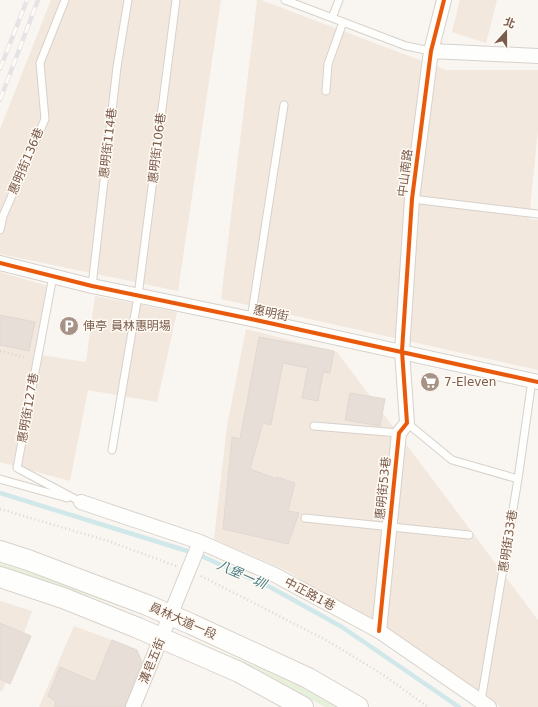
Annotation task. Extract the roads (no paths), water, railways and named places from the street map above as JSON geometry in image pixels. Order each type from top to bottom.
[{"type":"main road","name":"員林大道一段","points":[[0,551],[35,562],[171,615],[308,678],[358,707]]},
{"type":"main road","name":"員林大道一段","points":[[0,577],[63,598],[161,638],[239,672],[303,707]]},
{"type":"street","name":"中山南路","points":[[402,351],[412,199],[431,51],[444,0]]},
{"type":"street","points":[[431,51],[538,55]]},
{"type":"street","name":"惠明街","points":[[0,263],[92,286],[251,318],[535,381]]},
{"type":"street","name":"惠明街53巷","points":[[379,630],[389,527],[403,428],[402,351]]},
{"type":"street","name":"中正路1巷","points":[[81,502],[199,545],[275,575],[379,630],[485,704]]},
{"type":"street","name":"溝皂五街","points":[[133,707],[199,545]]},
{"type":"lane","name":"惠明街136巷","points":[[0,230],[3,216],[44,119],[40,63],[65,0]]},
{"type":"lane","name":"惠明街114巷","points":[[92,286],[117,67],[128,0]]},
{"type":"lane","name":"惠明街106巷","points":[[112,450],[138,296],[176,0]]},
{"type":"lane","points":[[286,0],[406,46],[431,51]]},
{"type":"lane","points":[[332,18],[339,0]]},
{"type":"lane","points":[[326,91],[328,64],[343,22]]},
{"type":"lane","points":[[251,318],[284,105]]},
{"type":"lane","points":[[412,199],[538,214]]},
{"type":"lane","name":"惠明街127巷","points":[[52,276],[17,468],[81,502]]},
{"type":"lane","name":"惠明街33巷","points":[[485,704],[518,479],[535,381]]},
{"type":"lane","points":[[314,426],[403,428],[452,460],[518,479]]},
{"type":"lane","name":"中正路1巷","points":[[0,479],[81,502]]},
{"type":"lane","points":[[305,518],[469,535]]},
{"type":"waterway","name":"八堡一圳","points":[[0,493],[197,554],[270,587],[342,627],[459,707]]},
{"type":"railway","points":[[0,69],[27,0]]},
{"type":"railway","points":[[0,100],[38,0]]},
{"type":"place","name":"俥亭 員林惠明場","points":[[69,326]]},
{"type":"place","name":"7-Eleven","points":[[430,382]]}]
